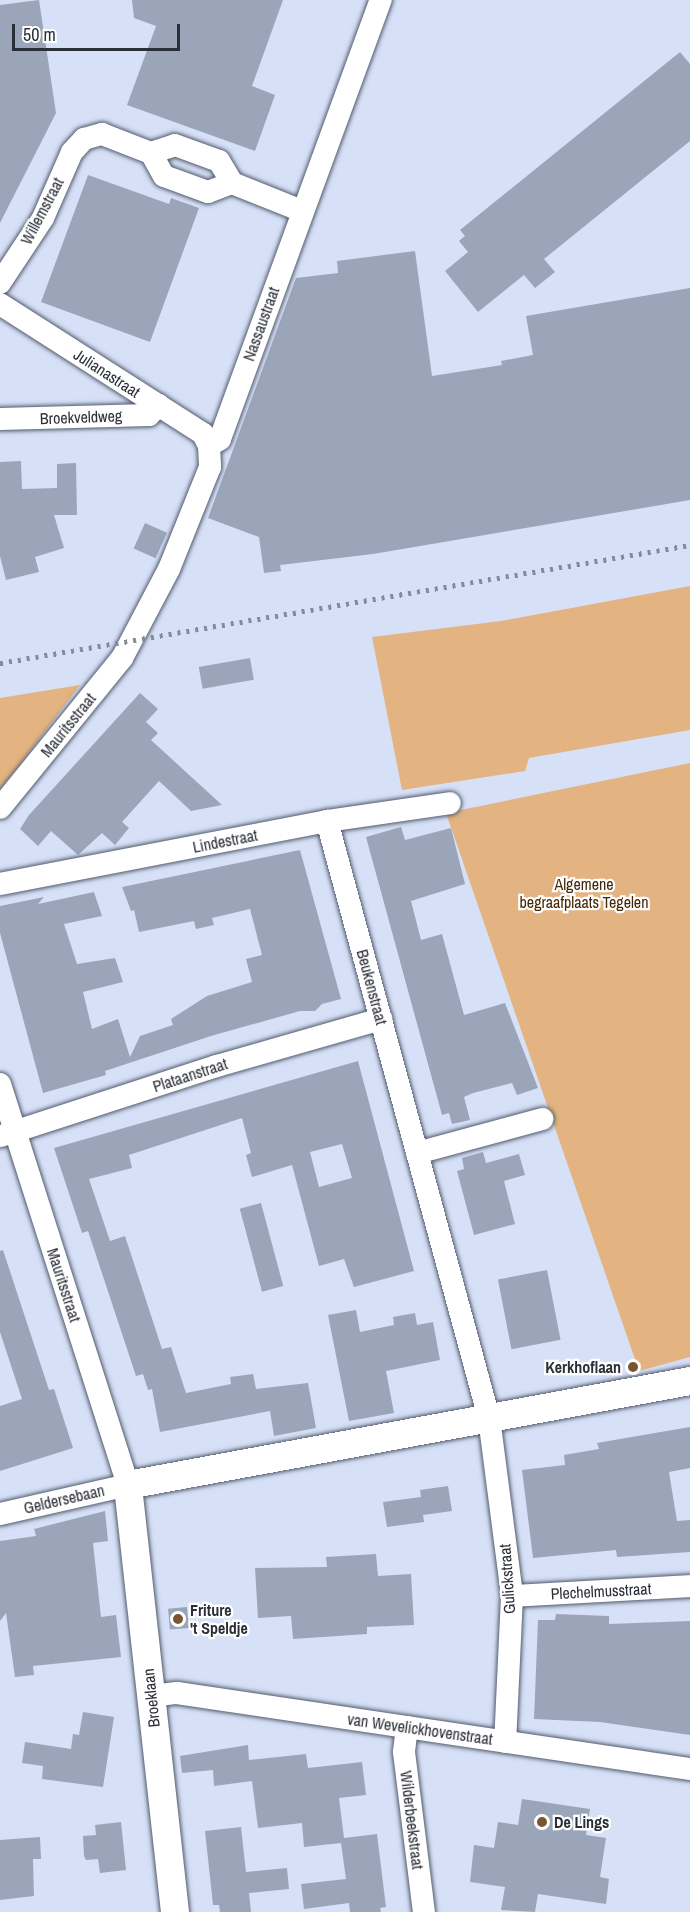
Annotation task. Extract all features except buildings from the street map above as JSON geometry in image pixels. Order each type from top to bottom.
[{"type":"street","name":"Nassaustraat","points":[[209,446],[220,439],[381,0]]},
{"type":"street","name":"Willemstraat","points":[[0,283],[43,218],[72,152],[84,138],[102,134],[151,153]]},
{"type":"street","points":[[232,183],[208,192],[164,176],[151,153],[176,145],[219,161],[232,183],[303,211]]},
{"type":"street","name":"Julianastraat","points":[[0,304],[203,434],[209,446]]},
{"type":"street","name":"Broekveldweg","points":[[0,419],[149,415],[159,405]]},
{"type":"street","name":"Mauritsstraat","points":[[0,808],[122,658],[169,569],[210,467],[209,446]]},
{"type":"street","name":"Lindestraat","points":[[0,884],[327,821],[450,804]]},
{"type":"street","name":"Beukenstraat","points":[[327,821],[489,1418]]},
{"type":"street","name":"Plataanstraat","points":[[8,1134],[217,1066],[381,1019]]},
{"type":"street","name":"Mauritsstraat","points":[[0,1084],[8,1134],[128,1485]]},
{"type":"street","points":[[417,1153],[542,1119]]},
{"type":"street","points":[[128,1485],[690,1382]]},
{"type":"street","name":"Gulickstraat","points":[[489,1418],[512,1596],[505,1742]]},
{"type":"street","name":"Geldersebaan","points":[[0,1514],[128,1485]]},
{"type":"street","name":"Broeklaan","points":[[128,1485],[175,1912]]},
{"type":"street","name":"Plechelmusstraat","points":[[512,1596],[690,1586]]},
{"type":"street","name":"van Wevelickhovenstraat","points":[[151,1696],[177,1693],[690,1769]]},
{"type":"street","name":"Wilderbeekstraat","points":[[407,1727],[404,1752],[424,1912]]},
{"type":"green space","points":[[690,586],[690,730],[529,758],[525,771],[402,790],[372,637],[501,621]]},
{"type":"green space","points":[[80,685],[18,767],[0,789],[0,698]]},
{"type":"green space","name":"Algemene begraafplaats Tegelen","points":[[690,763],[690,1357],[639,1371],[446,813]]},
{"type":"railway","points":[[0,663],[690,545]]},
{"type":"place","name":"Kerkhoflaan","points":[[633,1367]]},
{"type":"place","name":"Friture 't Speldje","points":[[178,1619]]},
{"type":"place","name":"De Lings","points":[[542,1822]]}]
